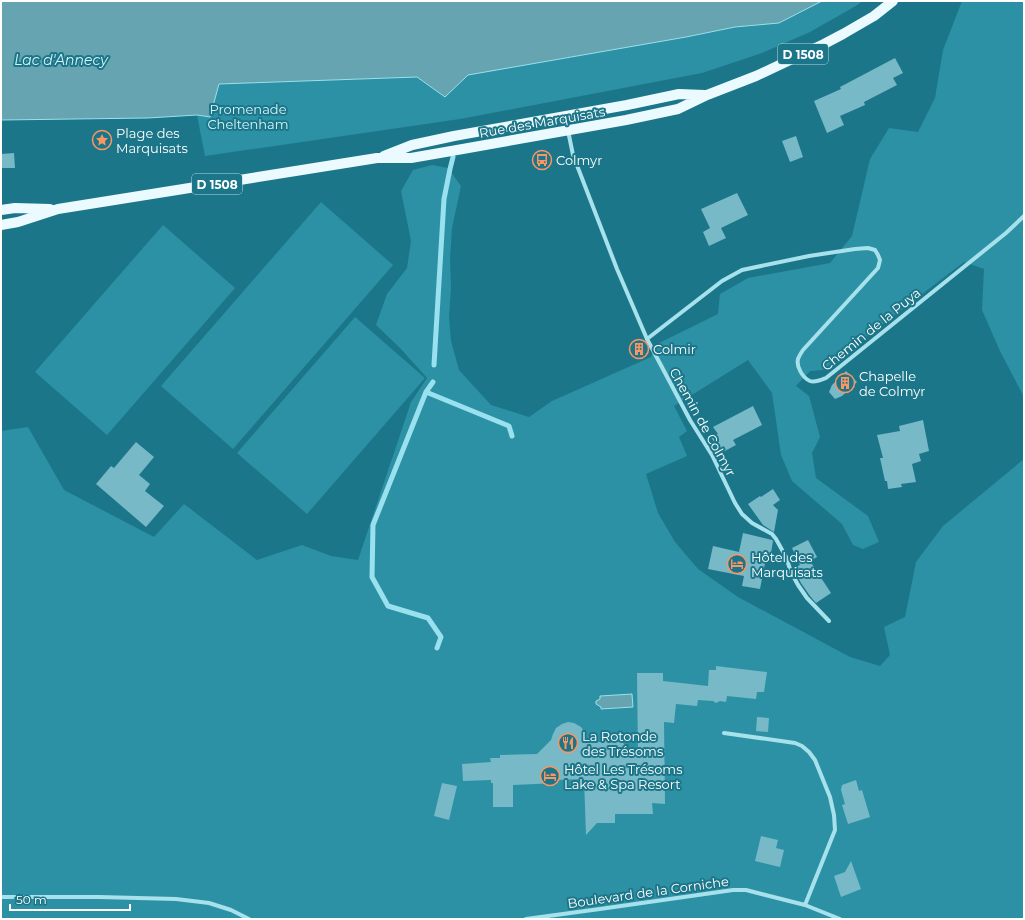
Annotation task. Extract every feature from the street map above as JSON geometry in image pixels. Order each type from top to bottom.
[{"type":"main road","name":"Rue des Marquisats","points":[[1,224],[18,222],[58,209],[377,158],[411,158],[568,131],[678,109],[707,95],[756,76],[824,44],[874,16],[893,1]]},
{"type":"main road","name":"Rue des Marquisats","points":[[377,158],[412,145],[454,136],[627,106],[679,94],[707,95]]},
{"type":"main road","name":"Rue des Marquisats","points":[[1,210],[15,208],[58,209]]},
{"type":"street","name":"Chemin de Colmyr","points":[[565,116],[573,155],[615,263],[647,339],[690,420],[712,455],[742,514],[752,523],[772,534],[786,557],[791,572],[798,585],[807,598],[829,621]]},
{"type":"street","name":"Chemin de la Puya","points":[[647,339],[722,281],[742,270],[809,256],[855,249],[868,248],[875,250],[880,260],[878,268],[803,350],[798,359],[798,365],[804,377],[811,381],[818,382],[826,378],[874,340],[1006,233],[1024,216]]},
{"type":"street","points":[[724,733],[802,746],[815,760],[830,797],[834,815],[835,830],[805,905]]},
{"type":"street","name":"Boulevard de la Corniche","points":[[526,919],[733,890],[746,890],[805,905],[840,919]]},
{"type":"street","points":[[1,897],[176,899],[209,904],[231,910],[249,919]]},
{"type":"green space","name":"Promenade Cheltenham","points":[[822,1],[863,1],[810,32],[762,53],[702,73],[460,119],[205,156],[197,115],[210,117],[218,84],[417,77],[445,97],[467,75],[686,37],[735,27],[779,23]]},
{"type":"green space","points":[[962,1],[1024,1],[1024,397],[1000,351],[982,310],[984,269],[964,262],[823,370],[810,371],[796,386],[809,396],[820,437],[812,453],[816,478],[868,516],[879,542],[863,549],[853,545],[842,524],[792,481],[781,455],[772,393],[748,360],[674,406],[687,431],[679,437],[687,456],[646,474],[658,513],[675,542],[698,569],[738,597],[850,657],[880,666],[890,655],[884,627],[905,617],[916,562],[943,526],[1024,459],[1024,919],[1,919],[1,431],[28,427],[64,490],[154,537],[184,504],[257,560],[302,545],[331,556],[358,560],[411,402],[427,378],[401,349],[376,325],[387,294],[407,268],[411,241],[401,191],[413,170],[432,165],[448,168],[461,186],[452,228],[449,317],[451,341],[459,370],[491,405],[529,417],[552,401],[651,357],[657,344],[718,314],[720,294],[748,278],[830,263],[852,236],[870,159],[889,128],[918,132],[935,98],[943,50]]},
{"type":"green space","points":[[321,202],[393,265],[233,449],[161,386]]},
{"type":"green space","points":[[163,225],[235,288],[107,435],[35,372]]},
{"type":"green space","points":[[355,317],[425,378],[307,514],[237,453]]},
{"type":"water","name":"Lac d'Annecy","points":[[1,1],[822,1],[779,23],[735,27],[468,75],[445,97],[417,77],[219,84],[210,117],[197,115],[148,118],[1,120]]},
{"type":"water","points":[[632,694],[633,707],[601,709],[601,707],[596,704],[596,701],[600,699],[600,696]]},
{"type":"building","points":[[895,58],[903,73],[893,78],[897,85],[864,102],[865,105],[840,116],[844,125],[827,133],[814,101],[841,89],[840,87]]},
{"type":"building","points":[[796,136],[803,157],[790,162],[782,141]]},
{"type":"building","points":[[14,153],[15,168],[1,168],[1,154]]},
{"type":"building","points":[[737,193],[748,215],[721,228],[726,238],[709,246],[703,232],[710,228],[701,209]]},
{"type":"building","name":"Chapelle de Colmyr","points":[[846,371],[857,382],[842,396],[835,399],[829,392],[832,385]]},
{"type":"building","points":[[753,406],[762,425],[733,440],[736,445],[721,453],[711,437],[718,434],[713,427]]},
{"type":"building","points":[[923,420],[929,451],[919,454],[921,461],[912,464],[916,482],[901,484],[902,487],[888,489],[880,458],[883,458],[877,435],[900,431],[899,426]]},
{"type":"building","points":[[136,442],[154,457],[139,475],[150,484],[145,491],[164,506],[146,527],[96,484],[111,466],[114,468]]},
{"type":"building","points":[[773,489],[780,500],[773,505],[778,510],[774,532],[763,525],[748,504]]},
{"type":"building","name":"Hôtel des Marquisats","points":[[743,533],[773,541],[770,559],[766,558],[760,589],[742,586],[744,576],[708,569],[713,546],[739,552]]},
{"type":"building","points":[[808,540],[817,557],[810,561],[831,593],[816,603],[801,583],[793,568],[800,565],[792,548]]},
{"type":"building","points":[[716,666],[767,672],[764,692],[757,692],[756,699],[727,696],[726,702],[720,701],[716,703],[713,701],[698,700],[697,706],[676,704],[674,723],[664,722],[665,804],[652,803],[653,814],[615,814],[615,823],[597,823],[586,835],[584,779],[558,780],[558,783],[513,785],[513,807],[493,807],[493,783],[491,783],[491,780],[463,781],[462,764],[491,762],[490,758],[500,758],[500,755],[537,754],[551,740],[556,728],[568,722],[574,723],[581,727],[585,733],[587,742],[604,742],[609,737],[616,736],[638,758],[637,673],[663,673],[663,681],[708,686],[709,670],[716,670]]},
{"type":"building","points":[[757,717],[769,718],[768,732],[756,731]]},
{"type":"building","points":[[856,780],[859,791],[862,790],[870,817],[848,824],[842,805],[845,804],[841,790],[842,785]]},
{"type":"building","points":[[442,783],[457,786],[449,820],[434,816]]},
{"type":"building","points":[[761,836],[778,840],[776,848],[784,850],[780,867],[755,861]]},
{"type":"building","points":[[851,861],[861,889],[841,897],[834,876],[845,872]]},
{"type":"waterway","points":[[434,365],[444,199],[453,157]]},
{"type":"waterway","points":[[433,382],[426,392],[373,525],[372,577],[388,606],[428,618],[441,637],[437,648]]},
{"type":"waterway","points":[[426,392],[509,426],[512,436]]},
{"type":"place","name":"Plage des Marquisats","points":[[102,140]]},
{"type":"place","name":"Colmyr","points":[[542,160]]},
{"type":"place","name":"Colmir","points":[[639,349]]},
{"type":"place","name":"Chapelle de Colmyr","points":[[845,383]]},
{"type":"place","name":"Hôtel des Marquisats","points":[[737,564]]},
{"type":"place","name":"La Rotonde des Trésoms","points":[[568,743]]},
{"type":"place","name":"Hôtel Les Trésoms Lake & Spa Resort","points":[[550,776]]}]
